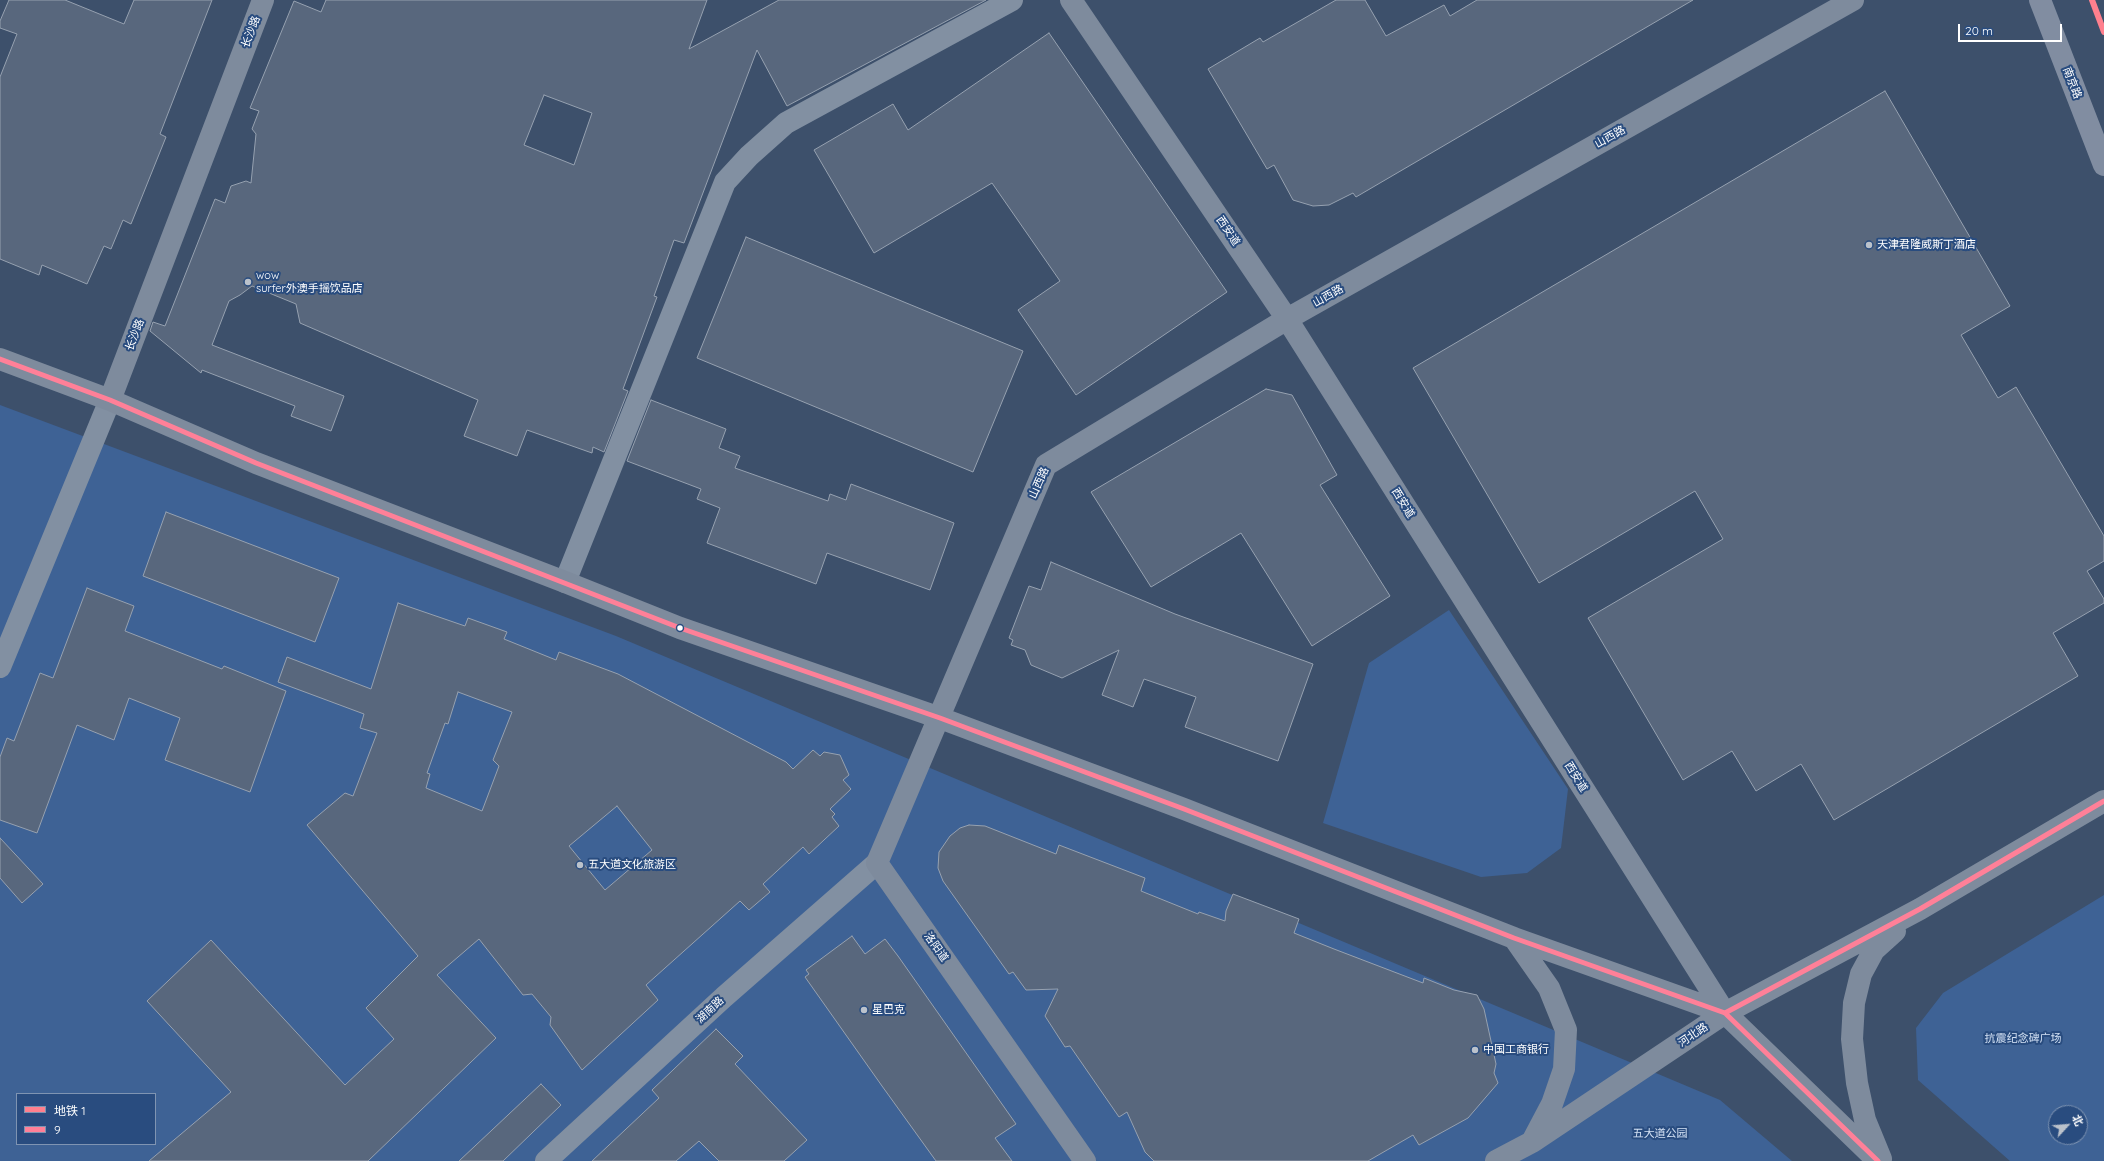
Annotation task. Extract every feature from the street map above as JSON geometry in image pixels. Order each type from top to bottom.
[{"type":"main road","name":"南京路","points":[[2040,0],[2104,165]]},
{"type":"street","name":"长沙路","points":[[0,666],[110,400],[263,0]]},
{"type":"street","points":[[565,582],[725,182],[749,156],[786,123],[1012,0]]},
{"type":"street","name":"西安道","points":[[1072,0],[1287,319],[1725,1013]]},
{"type":"street","name":"山西路","points":[[940,718],[1046,465],[1287,319],[1853,0]]},
{"type":"street","points":[[0,358],[110,400],[256,464],[565,582],[680,628],[940,718],[1184,809],[1514,938],[1725,1013],[1878,1161]]},
{"type":"street","points":[[877,863],[940,718]]},
{"type":"street","name":"河北路","points":[[1496,1161],[1532,1142],[1725,1013],[1920,909],[2104,801]]},
{"type":"street","name":"湖南路","points":[[546,1161],[724,997],[877,863]]},
{"type":"street","name":"洛阳道","points":[[877,863],[1085,1161]]},
{"type":"street","points":[[1882,1161],[1865,1120],[1858,1083],[1852,1039],[1854,1003],[1861,974],[1874,950],[1920,909]]},
{"type":"street","points":[[1514,938],[1549,988],[1566,1030],[1564,1069],[1552,1104],[1532,1142]]},
{"type":"green space","name":"五大道文化旅游区","points":[[0,405],[616,636],[1720,1100],[1792,1161],[0,1161]]},
{"type":"green space","points":[[1449,610],[1568,789],[1561,848],[1527,873],[1481,877],[1323,823],[1369,663]]},
{"type":"green space","name":"抗震纪念碑广场","points":[[2104,895],[2104,1161],[2010,1161],[1918,1080],[1916,1028],[1943,993]]},
{"type":"building","points":[[9,0],[65,0],[124,24],[134,0],[212,0],[160,134],[166,137],[131,224],[123,220],[111,249],[104,246],[87,284],[42,265],[39,275],[0,259],[0,77],[17,34],[0,28],[0,21]]},
{"type":"building","points":[[326,0],[707,0],[689,49],[779,0],[986,0],[787,106],[757,50],[684,243],[674,240],[654,296],[657,297],[623,389],[628,391],[604,452],[593,447],[592,453],[527,430],[517,456],[464,436],[478,400],[300,323],[296,304],[252,286],[229,301],[212,345],[344,396],[331,431],[291,416],[295,406],[202,370],[201,373],[150,331],[153,322],[165,326],[215,199],[225,203],[231,186],[246,181],[251,183],[256,134],[252,129],[259,111],[250,108],[294,1],[321,12]],"holes":[[[544,95],[592,113],[574,165],[524,145]]]},
{"type":"building","points":[[1336,0],[1365,0],[1386,36],[1444,5],[1450,16],[1477,0],[1693,0],[1356,197],[1353,193],[1329,205],[1313,206],[1293,200],[1274,165],[1267,169],[1208,69],[1260,38],[1263,42]]},
{"type":"building","points":[[1049,33],[1227,292],[1076,395],[1018,310],[1060,281],[992,183],[874,253],[814,150],[893,104],[908,130]]},
{"type":"building","points":[[1885,91],[2010,306],[1961,335],[1998,398],[2016,387],[2104,536],[2104,561],[2087,571],[2104,599],[2104,603],[2053,633],[2078,676],[1834,820],[1801,764],[1756,791],[1732,751],[1683,780],[1588,618],[1723,539],[1695,491],[1539,583],[1413,368]]},
{"type":"building","points":[[746,237],[1023,351],[973,472],[697,358]]},
{"type":"building","points":[[1266,389],[1292,395],[1337,475],[1320,485],[1390,596],[1312,646],[1241,533],[1151,587],[1091,492]]},
{"type":"building","points":[[651,400],[726,429],[719,448],[740,456],[735,468],[828,501],[830,494],[846,500],[851,484],[954,523],[930,590],[827,553],[816,584],[707,543],[720,508],[697,499],[701,489],[627,461]]},
{"type":"building","points":[[166,512],[339,578],[315,642],[143,576]]},
{"type":"building","points":[[1051,562],[1175,614],[1313,664],[1278,761],[1185,727],[1196,697],[1144,679],[1133,707],[1102,695],[1119,650],[1062,678],[1031,665],[1025,650],[1011,645],[1013,640],[1009,638],[1029,586],[1041,590]]},
{"type":"building","points":[[87,588],[134,606],[125,631],[222,669],[224,666],[286,691],[250,792],[165,760],[180,718],[129,698],[114,740],[77,725],[37,833],[0,820],[0,757],[7,738],[14,741],[40,673],[53,678]]},
{"type":"building","points":[[398,603],[465,626],[468,618],[507,632],[504,639],[556,660],[559,652],[618,674],[786,762],[793,769],[813,750],[820,756],[824,752],[840,755],[849,775],[843,780],[851,789],[830,809],[835,814],[832,817],[839,826],[809,854],[803,847],[763,884],[770,892],[749,910],[740,901],[646,985],[658,1000],[582,1070],[550,1025],[551,1017],[532,994],[523,995],[479,939],[437,975],[496,1038],[368,1161],[149,1161],[231,1092],[147,1001],[211,940],[345,1085],[394,1039],[366,1008],[418,956],[307,825],[345,793],[353,796],[377,733],[360,728],[364,714],[278,682],[287,657],[371,689]],"holes":[[[458,692],[512,712],[493,760],[499,766],[482,811],[426,788],[430,774],[427,773],[445,723],[448,724]],[[617,806],[652,850],[605,890],[569,846]]]},
{"type":"building","points":[[969,825],[985,826],[1056,854],[1059,845],[1145,878],[1141,891],[1198,914],[1199,912],[1225,921],[1226,911],[1233,894],[1299,919],[1294,933],[1423,983],[1424,978],[1454,990],[1477,995],[1484,1009],[1496,1064],[1494,1073],[1498,1083],[1468,1118],[1419,1145],[1413,1135],[1368,1161],[1154,1161],[1145,1152],[1127,1112],[1119,1117],[1070,1046],[1065,1047],[1045,1016],[1058,989],[1026,990],[1013,972],[1009,974],[943,881],[938,868],[939,852],[950,836],[960,828]]},
{"type":"building","points":[[0,838],[43,884],[22,903],[0,878]]},
{"type":"building","points":[[852,936],[865,954],[885,939],[898,956],[1016,1124],[995,1138],[1012,1161],[936,1161],[882,1086],[805,977],[809,974],[806,970]]},
{"type":"building","points":[[716,1029],[743,1056],[735,1064],[807,1140],[784,1161],[719,1161],[699,1141],[676,1161],[592,1161],[659,1098],[652,1090]]},
{"type":"building","points":[[541,1084],[561,1105],[503,1161],[459,1161]]},
{"type":"metro line","name":"1","points":[[2092,0],[2104,32]]},
{"type":"transit line","name":"9","points":[[0,359],[110,400],[256,463],[680,628],[940,718],[1184,809],[1514,938],[1725,1013],[1878,1161]]},
{"type":"transit line","name":"9","points":[[1725,1013],[1920,909],[2104,801]]},
{"type":"place","name":"天津君隆威斯丁酒店","points":[[1869,245]]},
{"type":"place","name":"wow surfer外澳手摇饮品店","points":[[248,282]]},
{"type":"place","name":"五大道文化旅游区","points":[[580,865]]},
{"type":"place","name":"星巴克","points":[[864,1010]]},
{"type":"place","name":"中国工商银行","points":[[1475,1050]]},
{"type":"park label","name":"五大道公园","points":[[1660,1134]]}]
